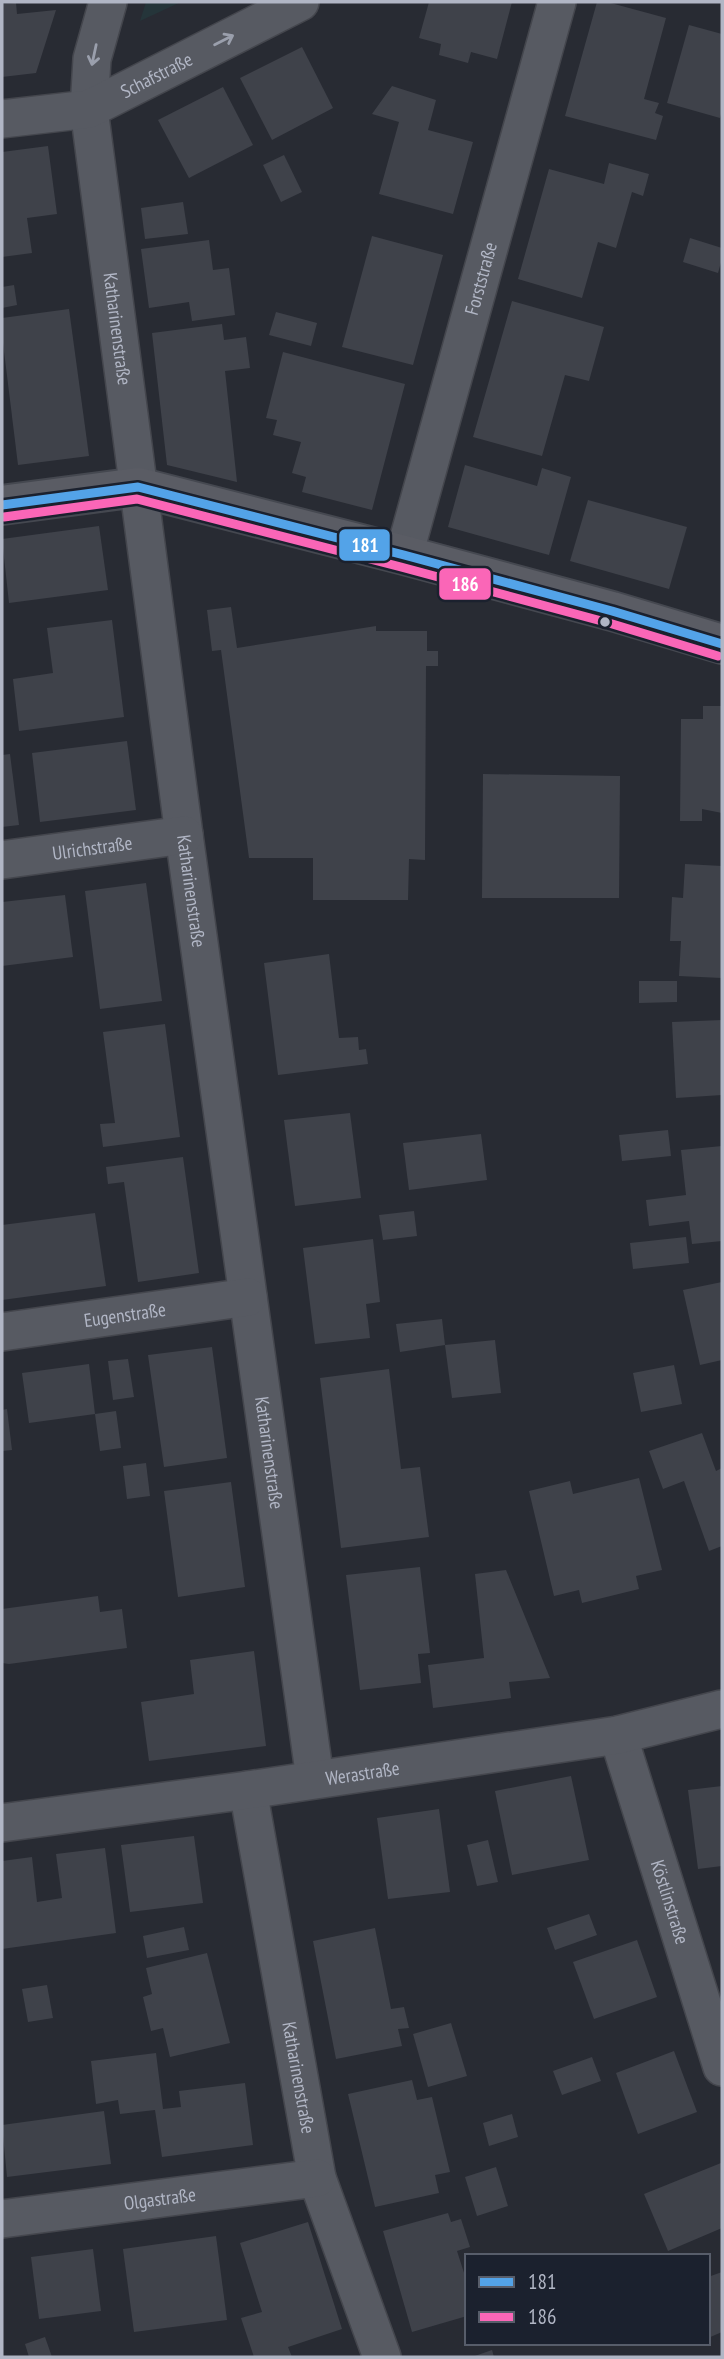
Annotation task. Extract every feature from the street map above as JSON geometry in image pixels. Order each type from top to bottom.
[{"type":"main road","points":[[2,505],[138,487],[404,555],[612,611],[722,644]]},
{"type":"street","name":"Katharinenstraße","points":[[108,2],[92,59],[89,109],[184,835],[315,1779]]},
{"type":"street","name":"Schafstraße","points":[[2,119],[89,109],[300,2]]},
{"type":"street","name":"Forststraße","points":[[404,555],[558,2]]},
{"type":"street","name":"Ulrichstraße","points":[[2,860],[184,835]]},
{"type":"street","name":"Eugenstraße","points":[[2,1332],[248,1297]]},
{"type":"street","name":"Werastraße","points":[[2,1823],[248,1790],[618,1735],[722,1709]]},
{"type":"street","name":"Köstlinstraße","points":[[618,1735],[722,2067]]},
{"type":"street","name":"Katharinenstraße","points":[[248,1790],[317,2178],[382,2357]]},
{"type":"street","name":"Olgastraße","points":[[2,2219],[317,2178]]},
{"type":"shaded area","points":[[146,2],[181,2],[140,21]]},
{"type":"building","points":[[429,2],[512,2],[497,59],[471,52],[468,63],[439,55],[441,44],[419,38]]},
{"type":"building","points":[[597,2],[607,2],[666,18],[644,99],[659,103],[655,113],[663,116],[656,140],[565,116]]},
{"type":"building","points":[[16,3],[17,14],[56,10],[36,73],[2,77],[2,4]]},
{"type":"building","points":[[689,25],[722,34],[720,118],[667,103]]},
{"type":"building","points":[[302,47],[333,108],[272,140],[240,78]]},
{"type":"building","points":[[392,86],[436,100],[428,130],[473,142],[453,214],[379,194],[399,122],[372,114]]},
{"type":"building","points":[[223,87],[253,145],[189,178],[158,120]]},
{"type":"building","points":[[48,146],[57,214],[27,218],[32,253],[2,257],[2,152]]},
{"type":"building","points":[[284,155],[302,192],[281,202],[263,165]]},
{"type":"building","points":[[609,163],[649,174],[643,196],[632,192],[616,248],[598,242],[582,298],[518,279],[549,169],[604,184]]},
{"type":"building","points":[[183,202],[188,234],[145,239],[141,208]]},
{"type":"building","points":[[372,236],[443,255],[413,365],[342,347]]},
{"type":"building","points":[[690,238],[722,248],[718,273],[683,262]]},
{"type":"building","points":[[209,240],[213,270],[229,268],[235,315],[192,321],[189,302],[149,308],[141,249]]},
{"type":"building","points":[[14,285],[17,305],[2,308],[2,287]]},
{"type":"building","points":[[512,301],[604,327],[589,381],[565,375],[542,456],[473,437]]},
{"type":"building","points":[[69,309],[89,456],[18,465],[2,318]]},
{"type":"building","points":[[276,312],[317,323],[311,346],[269,335]]},
{"type":"building","points":[[222,324],[224,340],[246,337],[250,368],[225,371],[237,482],[167,465],[152,333]]},
{"type":"building","points":[[283,352],[405,384],[372,510],[302,492],[306,477],[292,473],[301,442],[273,435],[277,420],[266,418]]},
{"type":"building","points":[[465,465],[537,486],[542,468],[571,477],[549,555],[448,527]]},
{"type":"building","points":[[588,500],[687,527],[669,589],[570,561]]},
{"type":"building","points":[[99,526],[108,590],[9,603],[2,539]]},
{"type":"building","points":[[231,607],[237,648],[376,626],[376,631],[427,631],[427,651],[438,651],[438,666],[426,666],[425,860],[409,859],[408,900],[313,900],[313,858],[249,858],[221,650],[212,651],[207,610]]},
{"type":"building","points":[[112,620],[124,717],[19,731],[13,679],[53,673],[47,628]]},
{"type":"building","points":[[703,706],[722,706],[722,813],[702,809],[702,821],[680,821],[681,719],[703,719]]},
{"type":"building","points":[[127,741],[136,810],[40,822],[32,753]]},
{"type":"building","points":[[10,754],[19,825],[2,827],[2,755]]},
{"type":"building","points":[[483,774],[620,776],[619,898],[482,898]]},
{"type":"building","points":[[685,864],[722,866],[722,978],[679,976],[681,941],[670,941],[672,897],[683,898]]},
{"type":"building","points":[[146,883],[162,1001],[100,1009],[85,891]]},
{"type":"building","points":[[65,895],[73,957],[2,966],[2,902]]},
{"type":"building","points":[[329,954],[339,1038],[358,1037],[359,1050],[366,1049],[368,1064],[278,1075],[264,963]]},
{"type":"building","points":[[639,981],[677,981],[677,1002],[639,1003]]},
{"type":"building","points":[[722,1020],[722,1095],[676,1098],[672,1022]]},
{"type":"building","points":[[165,1024],[180,1137],[103,1147],[100,1124],[115,1123],[103,1032]]},
{"type":"building","points":[[350,1113],[361,1198],[295,1206],[284,1120]]},
{"type":"building","points":[[668,1130],[671,1156],[622,1161],[619,1135]]},
{"type":"building","points":[[481,1134],[487,1180],[409,1190],[403,1143]]},
{"type":"building","points":[[722,1146],[722,1241],[692,1244],[689,1221],[649,1226],[646,1200],[686,1195],[681,1150]]},
{"type":"building","points":[[183,1157],[199,1273],[138,1282],[124,1182],[108,1184],[106,1167]]},
{"type":"building","points":[[414,1211],[417,1236],[383,1240],[379,1215]]},
{"type":"building","points":[[95,1213],[106,1286],[2,1300],[2,1225]]},
{"type":"building","points":[[686,1237],[689,1263],[633,1269],[630,1243]]},
{"type":"building","points":[[373,1239],[380,1302],[366,1304],[370,1338],[315,1344],[303,1248]]},
{"type":"building","points":[[722,1282],[722,1360],[700,1365],[683,1290]]},
{"type":"building","points":[[442,1319],[445,1345],[400,1352],[396,1324]]},
{"type":"building","points":[[495,1340],[501,1393],[452,1398],[445,1345]]},
{"type":"building","points":[[212,1347],[227,1458],[164,1467],[148,1355]]},
{"type":"building","points":[[128,1359],[134,1397],[113,1400],[108,1361]]},
{"type":"building","points":[[89,1364],[95,1414],[29,1423],[22,1373]]},
{"type":"building","points":[[674,1365],[682,1404],[641,1412],[633,1373]]},
{"type":"building","points":[[389,1369],[401,1469],[420,1467],[429,1537],[341,1548],[320,1378]]},
{"type":"building","points":[[7,1409],[12,1450],[2,1451],[2,1410]]},
{"type":"building","points":[[116,1411],[121,1448],[100,1451],[95,1414]]},
{"type":"building","points":[[702,1433],[716,1471],[722,1468],[722,1546],[709,1551],[684,1481],[663,1489],[649,1451]]},
{"type":"building","points":[[146,1463],[150,1496],[127,1499],[123,1466]]},
{"type":"building","points":[[639,1478],[662,1570],[636,1576],[639,1589],[582,1603],[579,1590],[554,1596],[529,1491],[570,1481],[573,1494]]},
{"type":"building","points":[[231,1482],[245,1587],[178,1597],[164,1491]]},
{"type":"building","points":[[420,1567],[430,1653],[418,1654],[421,1683],[360,1690],[346,1575]]},
{"type":"building","points":[[506,1570],[550,1678],[509,1682],[511,1698],[433,1708],[428,1665],[484,1658],[475,1574]]},
{"type":"building","points":[[98,1596],[100,1612],[122,1609],[127,1648],[2,1663],[2,1609]]},
{"type":"building","points":[[254,1651],[266,1746],[149,1761],[141,1702],[194,1694],[190,1660]]},
{"type":"building","points":[[571,1776],[589,1860],[512,1875],[495,1791]]},
{"type":"building","points":[[722,1786],[722,1866],[698,1869],[688,1790]]},
{"type":"building","points":[[439,1809],[450,1892],[388,1899],[377,1818]]},
{"type":"building","points":[[194,1836],[203,1903],[130,1912],[121,1845]]},
{"type":"building","points":[[488,1840],[498,1882],[477,1886],[467,1845]]},
{"type":"building","points":[[105,1848],[116,1933],[2,1949],[2,1861],[32,1857],[37,1902],[62,1898],[56,1854]]},
{"type":"building","points":[[589,1914],[597,1935],[555,1950],[547,1928]]},
{"type":"building","points":[[184,1927],[189,1950],[147,1958],[143,1936]]},
{"type":"building","points":[[375,1928],[391,2009],[404,2007],[409,2028],[398,2029],[402,2046],[336,2059],[313,1941]]},
{"type":"building","points":[[637,1940],[657,1997],[594,2019],[573,1962]]},
{"type":"building","points":[[207,1953],[230,2043],[170,2057],[163,2028],[151,2031],[143,1997],[152,1994],[146,1968]]},
{"type":"building","points":[[47,1985],[53,2018],[28,2022],[22,1989]]},
{"type":"building","points":[[451,2023],[467,2076],[428,2087],[413,2034]]},
{"type":"building","points":[[674,2051],[697,2112],[638,2134],[616,2073]]},
{"type":"building","points":[[156,2053],[163,2109],[181,2107],[179,2091],[245,2083],[253,2145],[162,2157],[155,2110],[120,2114],[118,2100],[96,2104],[91,2061]]},
{"type":"building","points":[[592,2057],[601,2081],[562,2095],[553,2071]]},
{"type":"building","points":[[412,2080],[417,2100],[432,2097],[450,2172],[435,2175],[439,2193],[375,2207],[348,2094]]},
{"type":"building","points":[[104,2111],[111,2164],[7,2177],[2,2125]]},
{"type":"building","points":[[512,2114],[518,2137],[489,2146],[483,2123]]},
{"type":"building","points":[[721,2163],[722,2228],[668,2251],[644,2194]]},
{"type":"building","points":[[496,2167],[508,2206],[477,2216],[465,2177]]},
{"type":"building","points":[[448,2213],[451,2222],[461,2219],[470,2247],[457,2251],[465,2276],[465,2317],[412,2332],[383,2231]]},
{"type":"building","points":[[308,2222],[342,2329],[288,2347],[292,2357],[254,2357],[241,2318],[262,2312],[240,2243]]},
{"type":"building","points":[[216,2236],[227,2320],[134,2332],[123,2249]]},
{"type":"building","points":[[93,2249],[101,2311],[39,2319],[31,2257]]},
{"type":"building","points":[[722,2272],[722,2332],[710,2337],[710,2276]]},
{"type":"building","points":[[45,2337],[52,2357],[29,2357],[25,2344]]},
{"type":"building","points":[[492,2350],[494,2357],[472,2357]]},
{"type":"transit line","name":"181","points":[[2,505],[138,487],[404,555],[612,611],[722,644]]},
{"type":"transit line","name":"186","points":[[4,517],[137,499],[609,623],[718,656]]}]
